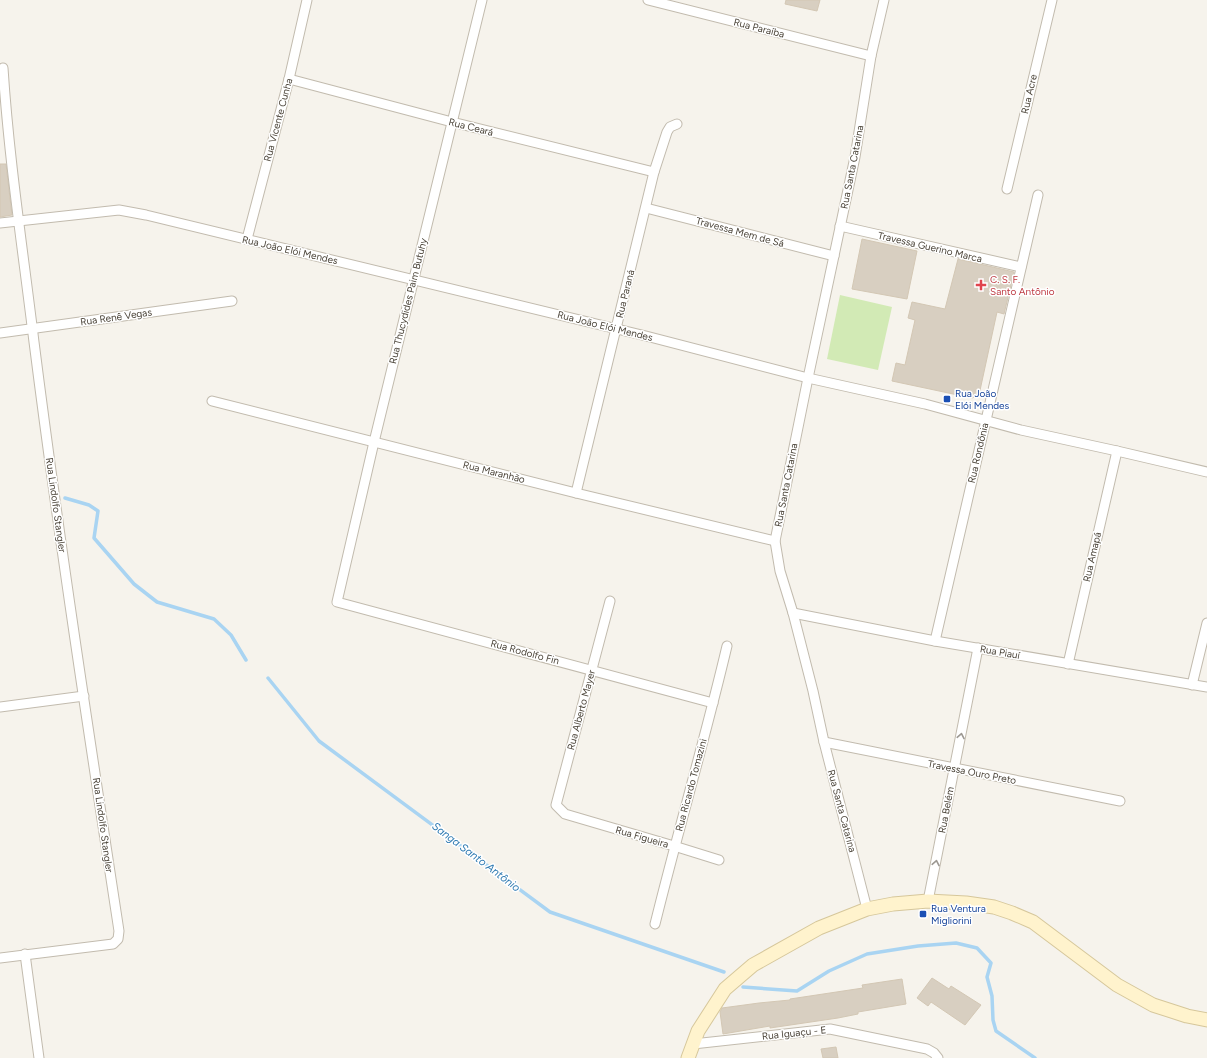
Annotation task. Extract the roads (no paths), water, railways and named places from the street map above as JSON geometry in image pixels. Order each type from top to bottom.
[{"type":"street","name":"Rua Vicente Cunha","points":[[247,239],[308,0]]},
{"type":"street","name":"Rua Thucydides Paim Butuhy","points":[[337,602],[374,442],[482,0]]},
{"type":"street","name":"Rua Paraíba","points":[[648,0],[871,56]]},
{"type":"street","name":"Rua Santa Catarina","points":[[868,909],[824,742],[814,691],[794,613],[780,571],[775,541],[855,157],[871,56],[884,0]]},
{"type":"street","name":"Rua Acre","points":[[1006,189],[1052,0]]},
{"type":"street","name":"Rua Lindolfo Stangler","points":[[3,68],[2,97],[49,460],[119,931],[118,939],[113,944],[25,954]]},
{"type":"street","name":"Rua Ceará","points":[[289,79],[452,122],[654,172]]},
{"type":"street","name":"Rua Paraná","points":[[576,493],[654,172],[667,132],[670,127],[677,124]]},
{"type":"street","name":"Rua Rondônia","points":[[935,641],[1038,195]]},
{"type":"street","name":"Travessa Mem de Sá","points":[[646,208],[834,256]]},
{"type":"street","name":"Rua João Elói Mendes","points":[[0,223],[119,210],[146,215],[414,279],[808,378],[925,404],[1021,430],[1207,472]]},
{"type":"street","name":"Travessa Guerino Marca","points":[[840,226],[1021,267]]},
{"type":"street","name":"Rua Renê Vegas","points":[[0,333],[232,301]]},
{"type":"street","name":"Rua Maranhão","points":[[212,401],[576,493],[775,541]]},
{"type":"street","name":"Rua Amapá","points":[[1068,664],[1117,451]]},
{"type":"street","name":"Rua Alberto Mayer","points":[[565,814],[556,805],[610,601]]},
{"type":"street","name":"Rua Rodolfo Fin","points":[[337,602],[713,703]]},
{"type":"street","name":"Rua Piauí","points":[[794,613],[935,641],[1207,687]]},
{"type":"street","points":[[1192,685],[1207,623]]},
{"type":"street","name":"Rua Ricardo Tomazini","points":[[655,924],[727,646]]},
{"type":"street","name":"Rua Belém","points":[[928,902],[978,648]]},
{"type":"street","points":[[0,707],[84,696]]},
{"type":"street","name":"Travessa Ouro Preto","points":[[824,742],[1120,801]]},
{"type":"street","name":"Rua Figueira","points":[[565,814],[719,860]]},
{"type":"street","points":[[688,1058],[698,1031],[725,989],[753,965],[819,928],[868,909],[893,904],[928,902],[966,903],[994,907],[1023,917],[1053,936],[1117,985],[1153,1005],[1187,1016],[1207,1020]]},
{"type":"street","points":[[0,958],[25,954],[39,1058]]},
{"type":"street","name":"Rua Iguaçu - E","points":[[693,1044],[830,1029],[927,1049],[934,1053],[938,1058]]},
{"type":"waterway","name":"Sanga Santo Antônio","points":[[65,498],[89,505],[98,511],[94,538],[134,584],[157,602],[214,619],[231,635],[246,660]]},
{"type":"waterway","name":"Sanga Santo Antônio","points":[[268,678],[319,741],[550,912],[724,972]]},
{"type":"waterway","name":"Sanga Santo Antônio","points":[[743,987],[797,991],[829,971],[867,954],[918,946],[956,943],[977,948],[991,963],[987,977],[992,996],[993,1020],[996,1031],[1035,1058]]},
{"type":"place","name":"C. S. F. Santo Antônio","points":[[981,285]]},
{"type":"place","name":"Rua João Elói Mendes","points":[[947,399]]},
{"type":"place","name":"Rua Ventura Migliorini","points":[[923,914]]}]
